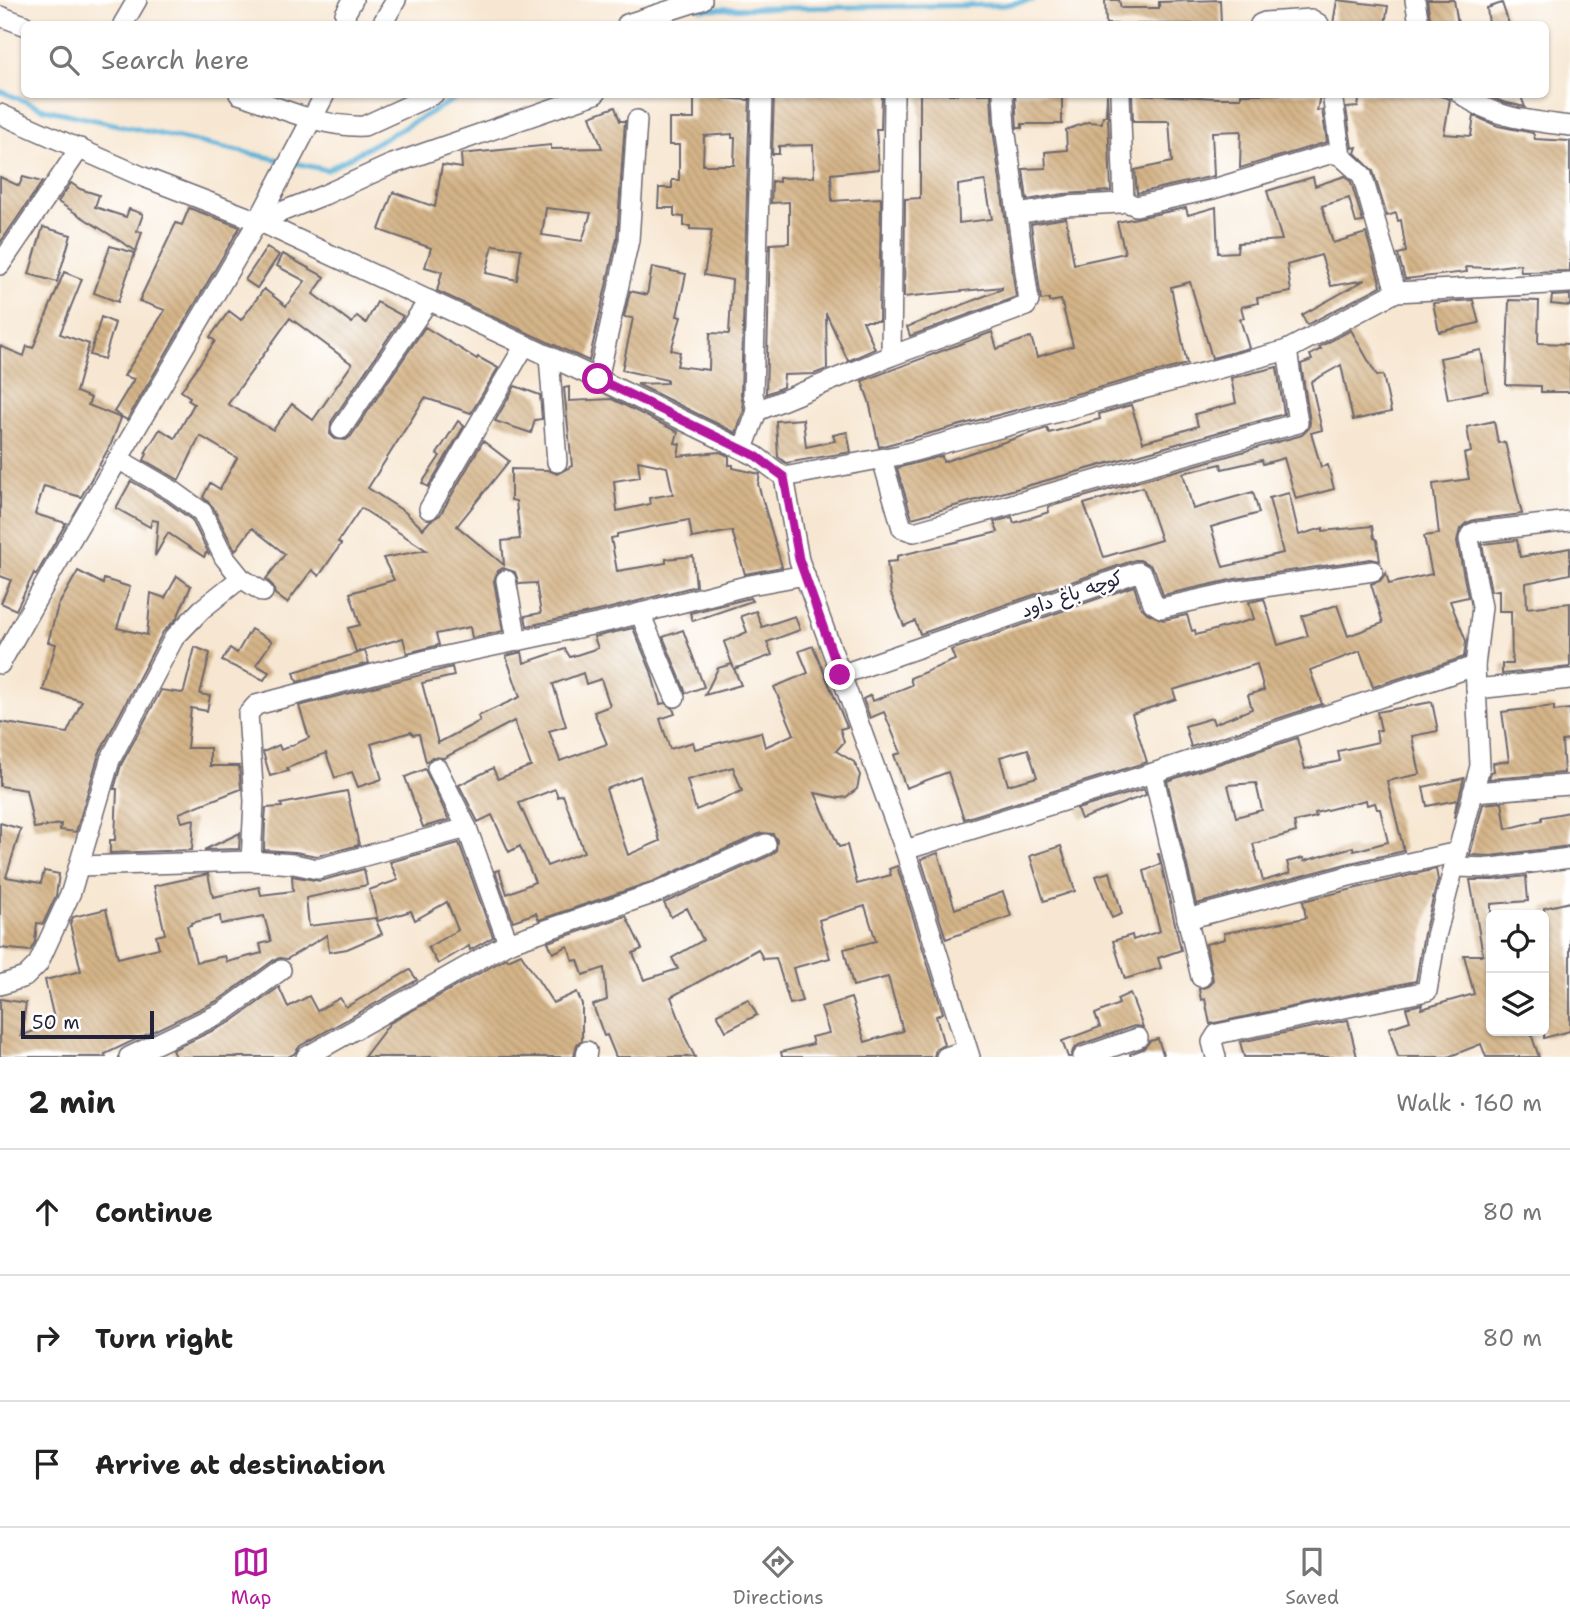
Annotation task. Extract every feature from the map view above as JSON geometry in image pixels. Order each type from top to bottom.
[{"type":"street","points":[[125,21],[137,0]]},
{"type":"street","points":[[346,21],[345,14],[353,0]]},
{"type":"street","points":[[384,21],[396,0]]},
{"type":"street","points":[[636,21],[702,0]]},
{"type":"street","points":[[1415,0],[1418,21]]},
{"type":"street","points":[[0,16],[21,24]]},
{"type":"street","points":[[1280,21],[1314,21]]},
{"type":"street","points":[[252,98],[351,127],[364,126],[425,98]]},
{"type":"street","points":[[0,664],[258,221],[323,98]]},
{"type":"street","points":[[258,221],[390,165],[583,98]]},
{"type":"street","points":[[743,449],[757,411],[753,394],[762,98]]},
{"type":"street","points":[[891,356],[894,98]]},
{"type":"street","points":[[757,411],[891,356],[1026,306],[1029,301],[1003,98]]},
{"type":"street","points":[[1120,98],[1124,201]]},
{"type":"street","points":[[1333,98],[1341,156]]},
{"type":"street","points":[[1466,98],[1501,116],[1570,126]]},
{"type":"street","points":[[0,114],[141,176],[258,221],[429,300],[743,449],[784,477],[799,559],[905,850],[969,1054],[946,1057]]},
{"type":"street","points":[[598,379],[629,240],[637,120]]},
{"type":"street","points":[[0,265],[80,148]]},
{"type":"street","points":[[1017,214],[1065,206],[1124,201],[1136,206],[1213,189],[1333,153],[1341,156],[1362,175],[1396,292]]},
{"type":"street","points":[[784,477],[883,458],[1287,350],[1396,292],[1570,283]]},
{"type":"street","points":[[341,429],[429,300]]},
{"type":"street","points":[[429,509],[525,345]]},
{"type":"street","points":[[883,458],[902,528],[914,532],[1298,422],[1287,350]]},
{"type":"street","points":[[549,356],[557,462]]},
{"type":"street","points":[[118,458],[202,512],[224,557],[241,578],[263,592]]},
{"type":"street","points":[[1216,1057],[1212,1042],[1217,1034],[1427,991],[1436,936],[1480,766],[1475,666],[1482,607],[1469,539],[1471,534],[1570,521]]},
{"type":"street","name":"کوچه باغ داود","points":[[840,675],[1138,572],[1143,575],[1153,603],[1161,608],[1237,591],[1373,571]]},
{"type":"street","points":[[251,861],[254,801],[248,714],[256,705],[427,660],[640,613],[750,585],[805,575]]},
{"type":"street","points":[[0,985],[25,976],[38,964],[71,892],[110,760],[174,638],[202,609],[241,578]]},
{"type":"street","points":[[506,580],[517,641]]},
{"type":"street","points":[[640,613],[675,697]]},
{"type":"street","points":[[905,850],[1153,773],[1475,666]]},
{"type":"street","points":[[1476,689],[1570,679]]},
{"type":"street","points":[[437,768],[467,828],[508,943]]},
{"type":"street","points":[[1153,773],[1201,977]]},
{"type":"street","points":[[1473,792],[1570,785]]},
{"type":"street","points":[[79,866],[251,861],[294,864],[317,869],[467,828]]},
{"type":"street","points":[[306,1057],[508,943],[658,892],[766,844]]},
{"type":"street","points":[[1187,919],[1349,876],[1456,859],[1492,868],[1570,858]]},
{"type":"street","points":[[129,1057],[225,1011],[281,970]]},
{"type":"street","points":[[1083,1057],[1138,1038]]},
{"type":"building","points":[[1105,0],[1119,0],[1121,8],[1159,8],[1159,2],[1220,0],[1221,21],[1106,21]]},
{"type":"building","points":[[1337,0],[1388,6],[1386,21],[1334,21]]},
{"type":"building","points":[[1427,0],[1454,0],[1458,21],[1430,21]]},
{"type":"building","points":[[1502,3],[1508,21],[1489,21],[1487,8]]},
{"type":"building","points":[[694,98],[750,98],[741,394],[744,410],[736,433],[637,384],[667,383],[667,380],[622,370],[633,318],[624,317],[630,291],[647,295],[652,267],[686,274],[677,316],[681,317],[671,350],[680,352],[677,366],[709,370],[710,333],[729,334],[732,280],[704,275],[712,230],[690,229],[690,226],[684,226],[684,217],[674,216],[674,208],[658,208],[659,188],[672,188],[672,180],[679,180],[679,145],[669,145],[669,119],[694,119]],"holes":[[[732,134],[732,138],[735,138],[734,165],[703,165],[704,136]]]},
{"type":"building","points":[[774,98],[882,98],[881,129],[876,129],[879,169],[831,174],[832,201],[881,198],[879,321],[863,321],[875,349],[848,361],[826,313],[827,369],[814,374],[784,375],[783,387],[766,394],[770,244],[789,243],[789,202],[771,203],[772,181],[779,182],[779,178],[814,177],[813,145],[779,146],[779,154],[772,154]]},
{"type":"building","points":[[920,98],[991,98],[1016,297],[910,336],[907,327],[1002,287],[904,297],[905,199],[920,198]],"holes":[[[985,181],[992,219],[959,223],[958,185]]]},
{"type":"building","points":[[1015,98],[1062,98],[1062,124],[1022,124],[1022,128],[1017,128]]},
{"type":"building","points":[[1107,98],[1111,191],[1027,200],[1023,169],[1046,168],[1045,152],[1067,150],[1066,130],[1088,122],[1102,123],[1103,116],[1106,116]]},
{"type":"building","points":[[1132,98],[1319,98],[1317,111],[1322,110],[1327,142],[1240,168],[1241,131],[1212,132],[1214,176],[1137,193],[1135,170],[1172,162],[1169,121],[1133,121]]},
{"type":"building","points":[[1359,98],[1447,98],[1450,99],[1444,134],[1471,136],[1474,116],[1498,126],[1533,133],[1535,139],[1570,141],[1570,271],[1521,272],[1520,264],[1489,268],[1466,267],[1467,272],[1405,279],[1398,254],[1406,252],[1401,220],[1398,221],[1396,213],[1387,216],[1373,171],[1355,153],[1357,147],[1352,148],[1346,108],[1358,107]]},
{"type":"building","points":[[1493,98],[1522,98],[1525,107]]},
{"type":"building","points":[[615,107],[620,121],[625,121],[617,238],[589,361],[437,291],[442,272],[425,267],[431,248],[379,230],[393,192],[435,207],[442,165],[462,168],[461,154],[551,145],[551,149],[602,148],[590,116]],"holes":[[[546,208],[591,213],[582,241],[542,235]],[[493,245],[521,249],[517,280],[486,273]]]},
{"type":"building","points":[[1345,176],[1351,182],[1363,222],[1356,223],[1349,198],[1322,206],[1333,243],[1366,233],[1381,286],[1307,325],[1302,315],[1365,280],[1331,286],[1321,255],[1287,265],[1291,292],[1257,298],[1258,303],[1241,307],[1244,318],[1240,319],[1249,348],[1212,358],[1190,282],[1171,287],[1187,364],[879,447],[862,381],[992,332],[997,349],[1031,337],[1037,357],[1073,346],[1061,300],[1041,300],[1031,224],[1066,218],[1074,264],[1125,253],[1117,222],[1186,208],[1188,215],[1216,207],[1218,253],[1237,252],[1238,243],[1282,240],[1267,191],[1313,177],[1315,186]]},
{"type":"building","points":[[0,177],[19,186],[23,177],[42,182],[0,243]]},
{"type":"building","points":[[71,183],[99,195],[95,207],[126,217],[129,209],[143,214],[137,231],[142,232],[136,251],[58,202]]},
{"type":"building","points":[[189,208],[240,227],[127,420],[114,412],[134,379],[124,376],[165,310],[139,301],[176,223],[182,225]]},
{"type":"building","points":[[43,227],[71,235],[57,282],[29,274]]},
{"type":"building","points":[[110,246],[135,253],[118,302],[94,293]]},
{"type":"building","points":[[267,247],[279,255],[257,288],[245,280]]},
{"type":"building","points":[[283,254],[325,277],[313,294],[352,323],[357,316],[366,323],[377,302],[403,316],[331,422],[330,434],[335,439],[346,440],[351,436],[425,327],[477,359],[478,357],[498,368],[471,413],[425,398],[368,488],[405,512],[423,529],[440,515],[483,441],[509,461],[457,526],[504,565],[502,541],[520,539],[516,501],[511,500],[511,469],[548,470],[557,474],[572,466],[564,388],[569,387],[569,401],[612,399],[678,432],[675,443],[680,444],[678,456],[720,452],[729,456],[729,465],[733,465],[733,468],[760,474],[758,484],[782,567],[745,574],[732,531],[692,538],[689,520],[656,526],[617,534],[617,537],[611,538],[617,571],[666,563],[666,559],[693,556],[696,586],[527,626],[525,616],[541,613],[536,583],[519,584],[515,572],[503,568],[498,571],[494,581],[503,631],[472,638],[470,627],[436,634],[439,645],[407,653],[403,638],[356,652],[348,628],[360,625],[350,593],[394,580],[383,558],[426,550],[361,508],[319,576],[312,570],[287,603],[275,594],[273,586],[266,579],[285,554],[252,528],[235,551],[213,507],[203,497],[210,483],[220,489],[237,458],[200,436],[179,480],[144,460],[147,454],[145,453],[160,429],[175,438],[194,404],[188,400],[190,397],[181,391],[215,341],[210,337],[229,311],[241,320],[264,289],[286,306],[305,281],[277,266]],"holes":[[[290,318],[352,364],[313,420],[292,404],[273,430],[228,404]],[[638,461],[667,467],[673,494],[649,498],[650,504],[617,511],[614,481],[640,477]]]},
{"type":"building","points":[[64,272],[82,279],[60,334],[89,344],[76,392],[91,398],[88,405],[121,418],[111,444],[81,497],[44,486],[35,514],[66,523],[36,575],[34,573],[16,610],[1,603],[11,580],[0,576],[0,346],[24,356],[27,346],[33,348]]},
{"type":"building","points":[[1570,295],[1570,306],[1551,304],[1552,296]]},
{"type":"building","points":[[1473,300],[1479,323],[1439,332],[1433,303]]},
{"type":"building","points":[[1509,300],[1539,301],[1538,343],[1570,344],[1570,392],[1541,392],[1541,386],[1506,385]]},
{"type":"building","points":[[101,317],[115,323],[104,359],[90,355]]},
{"type":"building","points":[[1351,330],[1377,376],[1383,375],[1391,412],[1353,420],[1341,365],[1311,382],[1322,430],[1311,433],[1321,467],[1328,465],[1334,489],[1296,499],[1284,458],[1263,464],[1262,460],[1222,469],[1221,464],[1183,473],[1193,509],[1253,492],[1259,513],[1211,527],[1223,567],[1283,553],[1269,498],[1289,493],[1299,535],[1323,528],[1323,531],[1372,526],[1380,561],[1371,559],[1235,579],[1163,595],[1155,571],[1150,565],[1135,560],[920,634],[915,621],[904,626],[891,594],[887,562],[897,561],[897,556],[998,532],[994,522],[1012,517],[1014,523],[1049,512],[1048,507],[1302,435],[1309,428],[1310,422],[1301,364],[1312,360],[1310,355],[1321,349],[1319,347]],"holes":[[[1143,487],[1161,540],[1104,557],[1084,504]]]},
{"type":"building","points":[[1481,350],[1488,391],[1448,399],[1440,358]]},
{"type":"building","points":[[1277,367],[1284,414],[912,518],[897,468],[942,456],[943,462],[1047,428],[1049,433],[1100,419],[1099,414],[1131,405],[1143,442],[1198,426],[1195,414],[1236,403],[1231,378]]},
{"type":"building","points":[[515,386],[540,395],[542,419],[535,420],[531,433],[495,421]]},
{"type":"building","points":[[803,419],[806,447],[835,441],[833,435],[847,432],[851,452],[786,463],[778,457],[776,421]]},
{"type":"building","points":[[458,421],[464,426],[428,487],[422,483]]},
{"type":"building","points":[[1494,421],[1498,443],[1505,442],[1522,514],[1474,520],[1460,529],[1457,541],[1468,597],[1450,601],[1466,641],[1464,657],[1373,687],[1360,651],[1310,670],[1322,704],[1191,747],[1185,726],[1212,718],[1214,724],[1252,709],[1248,695],[1264,690],[1257,664],[1173,690],[1176,699],[1132,714],[1147,762],[964,819],[948,772],[906,788],[894,755],[901,753],[884,712],[870,718],[863,699],[871,695],[873,701],[912,685],[910,678],[955,660],[951,650],[1134,586],[1141,607],[1147,613],[1163,620],[1187,615],[1196,635],[1254,619],[1249,602],[1264,599],[1278,645],[1308,636],[1302,616],[1337,605],[1348,636],[1383,623],[1371,584],[1380,581],[1386,573],[1389,584],[1432,574],[1424,536],[1439,534],[1433,484],[1469,479],[1464,454],[1471,452],[1467,427]],"holes":[[[1028,749],[1037,777],[1008,785],[1000,757]]]},
{"type":"building","points":[[131,481],[192,520],[209,554],[206,553],[204,557],[168,533],[155,556],[158,521],[152,520],[150,527],[116,508]]},
{"type":"building","points":[[1517,540],[1520,557],[1570,548],[1570,574],[1526,583],[1527,608],[1570,603],[1570,667],[1502,674],[1502,664],[1512,664],[1511,611],[1499,611],[1499,590],[1491,591],[1482,544]]},
{"type":"building","points":[[78,571],[103,584],[104,579],[130,587],[117,628],[147,635],[151,593],[165,598],[177,576],[191,586],[177,618],[163,632],[99,754],[76,832],[60,830],[61,824],[34,828],[26,790],[0,786],[0,722],[67,733],[82,701],[43,690],[56,644],[48,642],[58,606]]},
{"type":"building","points":[[750,598],[752,601],[693,621],[690,613]]},
{"type":"building","points":[[756,611],[762,627],[795,616],[800,630],[767,642],[772,655],[734,669],[724,642],[747,632],[741,616]]},
{"type":"building","points":[[633,628],[651,671],[660,704],[665,703],[675,714],[660,719],[670,749],[693,742],[695,749],[761,732],[765,747],[794,734],[774,687],[808,673],[799,651],[813,646],[847,727],[840,729],[844,742],[836,751],[854,762],[860,775],[857,789],[846,797],[815,793],[839,847],[847,845],[857,884],[891,875],[889,869],[897,866],[943,1013],[936,1016],[944,1045],[936,1049],[934,1057],[782,1057],[781,1052],[813,1044],[811,1037],[829,1033],[821,1007],[851,998],[865,1042],[903,1031],[888,977],[853,986],[844,949],[876,941],[865,906],[819,920],[830,958],[793,968],[802,1001],[790,1004],[776,958],[763,959],[758,949],[671,997],[695,1057],[616,1057],[607,1035],[604,1036],[593,1005],[607,1000],[604,968],[583,975],[578,960],[573,961],[568,946],[553,953],[548,942],[626,916],[642,949],[633,953],[644,980],[678,969],[672,958],[703,940],[687,908],[671,917],[664,903],[771,855],[776,851],[777,840],[773,834],[761,833],[654,881],[539,920],[536,913],[513,921],[495,871],[499,870],[507,894],[535,882],[520,846],[509,852],[492,815],[478,822],[459,785],[493,768],[498,779],[531,766],[514,721],[444,758],[432,757],[426,762],[419,734],[413,735],[411,732],[371,744],[382,779],[358,787],[352,772],[335,778],[326,753],[287,768],[288,771],[270,776],[263,752],[279,745],[281,750],[309,738],[299,706],[452,667],[454,676],[422,683],[438,743],[480,721],[478,716],[520,697],[506,656],[522,652],[524,663],[565,649],[570,657],[598,648],[594,637]],"holes":[[[583,673],[586,684],[601,679],[610,706],[594,712],[607,744],[560,761],[549,731],[566,726],[553,684]],[[733,767],[742,791],[696,810],[687,780]],[[640,776],[660,841],[628,855],[606,789]],[[555,789],[558,797],[563,795],[584,852],[547,866],[519,803]]]},
{"type":"building","points":[[251,629],[272,641],[256,665],[269,672],[264,680],[222,661],[230,648],[237,653]]},
{"type":"building","points":[[683,630],[704,687],[686,693],[663,637]]},
{"type":"building","points":[[195,647],[210,653],[200,694],[210,696],[207,711],[191,708],[187,748],[210,748],[210,766],[239,766],[241,789],[179,813],[182,822],[194,819],[192,850],[110,853],[110,840],[115,840],[117,789],[114,789],[121,765],[161,690],[184,691]]},
{"type":"building","points":[[365,651],[369,663],[297,682],[294,672]]},
{"type":"building","points":[[732,664],[741,685],[705,695],[718,668]]},
{"type":"building","points":[[1432,702],[1438,731],[1412,736],[1420,774],[1387,781],[1404,851],[1196,904],[1167,781],[1297,738],[1305,769],[1340,761],[1338,751],[1378,742],[1376,731],[1381,730],[1377,712]],"holes":[[[1256,783],[1262,810],[1236,817],[1228,785]],[[1366,800],[1367,805],[1375,803],[1377,809],[1380,809],[1388,842],[1354,851],[1353,847],[1304,861],[1303,858],[1287,862],[1290,873],[1263,881],[1253,844],[1296,832],[1294,822],[1316,817],[1315,813]]]},
{"type":"building","points":[[1554,706],[1554,711],[1570,709],[1570,740],[1562,741],[1564,773],[1489,779],[1494,771],[1493,763],[1509,761],[1502,712]]},
{"type":"building","points":[[425,769],[449,820],[423,827],[405,777]]},
{"type":"building","points":[[1464,778],[1454,818],[1457,800],[1427,806],[1423,787]]},
{"type":"building","points":[[1144,789],[1146,795],[1081,819],[1077,809]]},
{"type":"building","points":[[347,791],[359,845],[317,856],[264,850],[266,808],[282,807],[281,804]]},
{"type":"building","points":[[1502,802],[1506,829],[1542,820],[1542,817],[1570,812],[1570,846],[1491,856],[1470,855],[1483,804]]},
{"type":"building","points":[[0,823],[21,829],[6,877],[41,883],[44,871],[59,874],[56,896],[43,924],[37,923],[35,942],[30,951],[0,948]]},
{"type":"building","points":[[240,833],[239,849],[204,850]]},
{"type":"building","points":[[459,843],[493,937],[470,950],[469,946],[438,964],[428,947],[458,930],[447,902],[415,920],[411,911],[378,921],[369,890],[398,880],[390,862]]},
{"type":"building","points":[[1061,846],[1075,891],[1044,901],[1030,856]]},
{"type":"building","points":[[938,853],[955,909],[1003,892],[1011,916],[946,939],[921,859]]},
{"type":"building","points":[[1159,854],[1181,950],[1158,958],[1161,968],[1125,979],[1113,941],[1132,935],[1133,940],[1160,931],[1144,871],[1161,864]]},
{"type":"building","points":[[364,869],[367,885],[306,898],[309,926],[375,918],[382,934],[347,949],[329,952],[327,935],[287,959],[274,960],[219,1000],[105,1054],[106,1057],[0,1057],[0,999],[26,1003],[21,1036],[55,1023],[45,980],[81,971],[70,924],[73,917],[106,909],[118,958],[159,948],[156,936],[165,934],[154,886],[208,874],[213,897],[259,887],[261,895],[293,891],[292,876],[320,881]],"holes":[[[220,916],[221,924],[264,916],[271,941],[260,944],[262,953],[227,962],[225,956],[196,962],[187,926]]]},
{"type":"building","points":[[1436,869],[1438,880],[1424,933],[1416,981],[1210,1024],[1205,999],[1201,1000],[1199,989],[1209,986],[1213,980],[1206,944],[1225,939],[1224,933],[1306,918],[1303,901]]},
{"type":"building","points":[[1110,872],[1122,914],[1112,918],[1096,876]]},
{"type":"building","points":[[1526,876],[1528,901],[1491,904],[1491,910],[1486,910],[1486,1036],[1532,1036],[1539,1057],[1486,1057],[1481,1044],[1448,1057],[1398,1057],[1389,1028],[1410,1021],[1406,1008],[1422,1004],[1421,1009],[1474,994],[1464,955],[1483,955],[1470,880]]},
{"type":"building","points":[[1570,902],[1570,1031],[1544,1038],[1549,1036],[1549,910],[1544,908]]},
{"type":"building","points":[[521,954],[553,1003],[577,992],[582,1004],[582,1040],[577,1044],[574,1057],[364,1057],[390,1023],[507,958],[508,960]]},
{"type":"building","points":[[410,970],[417,980],[300,1046],[288,1057],[175,1057],[172,1050],[231,1022],[279,987],[288,1007],[309,996],[317,1011],[340,998],[346,1007]]},
{"type":"building","points":[[1130,993],[1143,1027],[1134,1026],[1079,1045],[1073,1050],[1071,1057],[1068,1057],[1062,1041],[1100,1027],[1095,1014],[1119,1004],[1117,999]]},
{"type":"building","points":[[748,999],[757,1015],[726,1031],[717,1014]]},
{"type":"building","points":[[1348,1020],[1357,1057],[1244,1057],[1240,1042]]},
{"type":"building","points":[[1158,1039],[1164,1057],[1131,1057],[1130,1054]]},
{"type":"waterway","points":[[700,9],[1004,5],[1033,0]]},
{"type":"waterway","points":[[0,91],[44,109],[285,161]]},
{"type":"waterway","points":[[295,163],[327,170],[457,98]]},
{"type":"route","points":[[598,379],[756,456],[784,477],[799,559],[840,675]]}]
